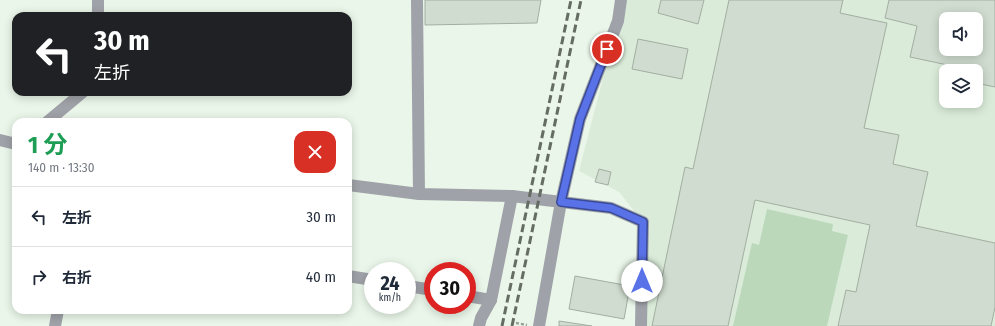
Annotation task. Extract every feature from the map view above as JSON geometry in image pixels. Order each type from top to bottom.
[{"type":"street","points":[[98,0],[98,12]]},
{"type":"street","points":[[417,0],[419,194]]},
{"type":"street","points":[[539,326],[561,202],[580,119],[618,21],[621,0]]},
{"type":"street","points":[[52,118],[78,96]]},
{"type":"street","points":[[0,140],[12,143]]},
{"type":"street","points":[[352,186],[419,194],[512,196],[611,208],[643,222],[641,326]]},
{"type":"street","points":[[479,326],[481,318],[491,300],[512,196]]},
{"type":"street","points":[[352,277],[364,279]]},
{"type":"street","points":[[476,298],[491,300]]},
{"type":"street","points":[[55,326],[57,314]]},
{"type":"shaded area","points":[[623,0],[995,0],[995,326],[641,326],[643,222],[619,192],[579,171]]},
{"type":"green space","points":[[767,209],[833,224],[832,231],[848,235],[827,326],[733,326],[752,243],[759,245]]},
{"type":"building","points":[[425,0],[541,0],[537,23],[425,25]]},
{"type":"building","points":[[661,0],[704,0],[698,24],[658,13]]},
{"type":"building","points":[[729,0],[843,0],[840,13],[887,23],[864,128],[899,135],[893,164],[928,172],[916,226],[995,243],[995,307],[991,326],[838,326],[846,290],[856,292],[870,225],[755,200],[728,326],[652,326],[685,167],[693,169]]},
{"type":"building","points":[[889,0],[995,0],[995,87],[983,84],[983,64],[943,64],[910,57],[917,26],[885,18]]},
{"type":"building","points":[[638,39],[688,49],[682,79],[632,69]]},
{"type":"building","points":[[599,169],[611,172],[608,185],[595,182]]},
{"type":"building","points":[[575,276],[630,286],[624,319],[569,309]]},
{"type":"building","points":[[559,321],[592,326],[559,326]]},
{"type":"railway","points":[[502,326],[571,0]]},
{"type":"railway","points":[[512,326],[581,0]]},
{"type":"route","points":[[607,49],[580,119],[561,202],[611,208],[643,222],[642,281]]}]
